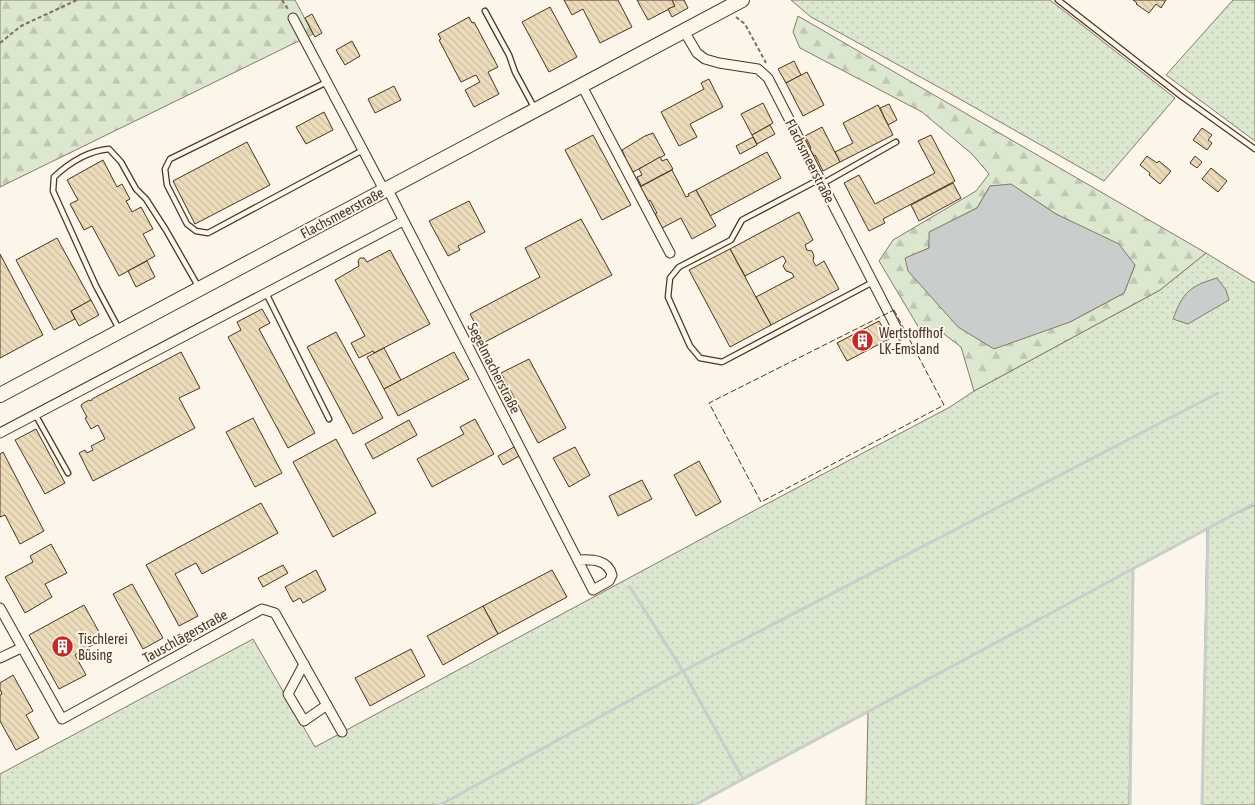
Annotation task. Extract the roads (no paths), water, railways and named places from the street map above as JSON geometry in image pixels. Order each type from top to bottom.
[{"type":"street","name":"Flachsmeerstraße","points":[[0,395],[582,86],[730,4]]},
{"type":"street","name":"Segelmacherstraße","points":[[292,18],[403,221],[578,560]]},
{"type":"street","name":"Flachsmeerstraße","points":[[684,31],[697,53],[705,59],[758,70],[768,78],[900,334]]},
{"type":"street","points":[[582,86],[670,253]]},
{"type":"street","points":[[0,432],[403,221]]},
{"type":"street","name":"Tauschlägerstraße","points":[[0,608],[62,719],[262,610],[275,613],[342,732]]},
{"type":"street","points":[[0,658],[21,648]]},
{"type":"street","points":[[304,664],[288,694],[304,721],[327,705]]},
{"type":"lane","points":[[1058,0],[1182,96],[1255,149]]},
{"type":"lane","points":[[485,11],[535,110]]},
{"type":"lane","points":[[327,82],[170,159],[165,169],[167,185],[187,224],[196,231],[208,233],[363,150]]},
{"type":"lane","points":[[873,282],[722,362],[700,358],[690,346],[668,297],[670,278],[673,273],[679,267],[731,240],[742,220],[896,142]]},
{"type":"lane","points":[[120,330],[96,286],[53,191],[54,177],[66,165],[94,150],[109,150],[121,162],[136,189],[146,199],[166,230],[199,288]]},
{"type":"lane","points":[[266,293],[328,419]]},
{"type":"lane","points":[[35,414],[68,473]]},
{"type":"waterway","points":[[440,805],[683,671],[1218,393]]},
{"type":"waterway","points":[[743,779],[1255,503]]},
{"type":"waterway","points":[[1202,805],[1208,529]]},
{"type":"waterway","points":[[1130,805],[1133,569]]},
{"type":"waterway","points":[[630,587],[683,671],[743,779],[695,805]]},
{"type":"place","name":"Wertstoffhof LK-Emsland","points":[[863,341]]},
{"type":"place","name":"Tischlerei Büsing","points":[[62,647]]}]
